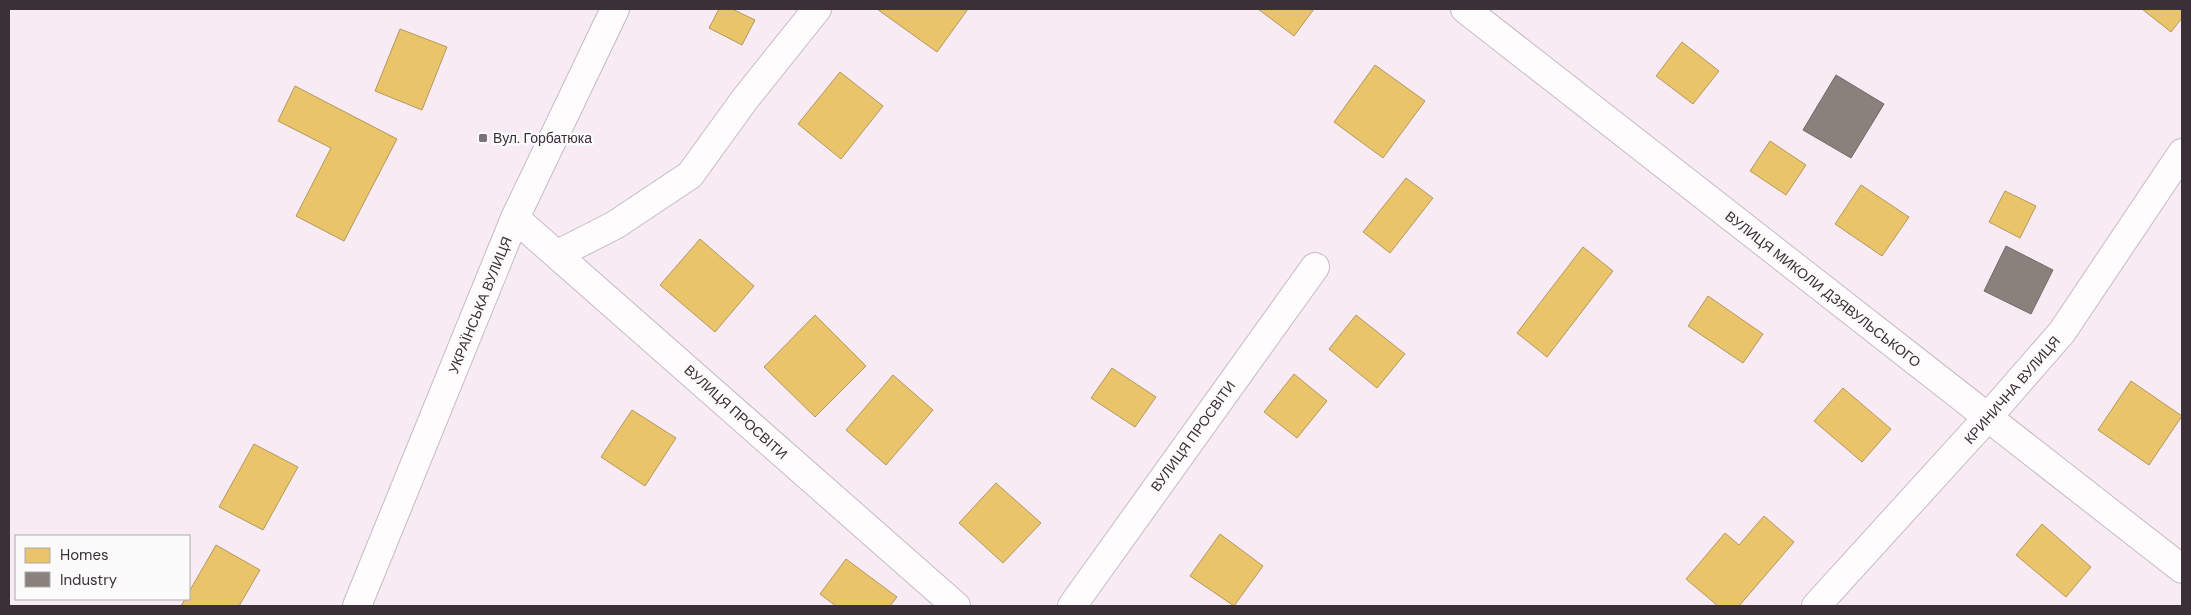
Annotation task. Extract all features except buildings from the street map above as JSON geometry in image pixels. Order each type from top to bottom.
[{"type":"street","name":"УКРАЇНСЬКА ВУЛИЦЯ","points":[[357,606],[515,218],[615,9]]},
{"type":"street","points":[[558,254],[615,225],[690,175],[745,99],[817,9]]},
{"type":"street","name":"ВУЛИЦЯ МИКОЛИ ДЗЯВУЛЬСЬКОГО","points":[[1464,9],[2182,569]]},
{"type":"street","name":"КРИНИЧНА ВУЛИЦЯ","points":[[1816,606],[1988,417],[2062,332],[2182,153]]},
{"type":"street","name":"ВУЛИЦЯ ПРОСВІТИ","points":[[515,218],[956,606]]},
{"type":"street","name":"ВУЛИЦЯ ПРОСВІТИ","points":[[1072,606],[1315,267]]},
{"type":"place","name":"Вул. Горбатюка","points":[[483,138]]}]
